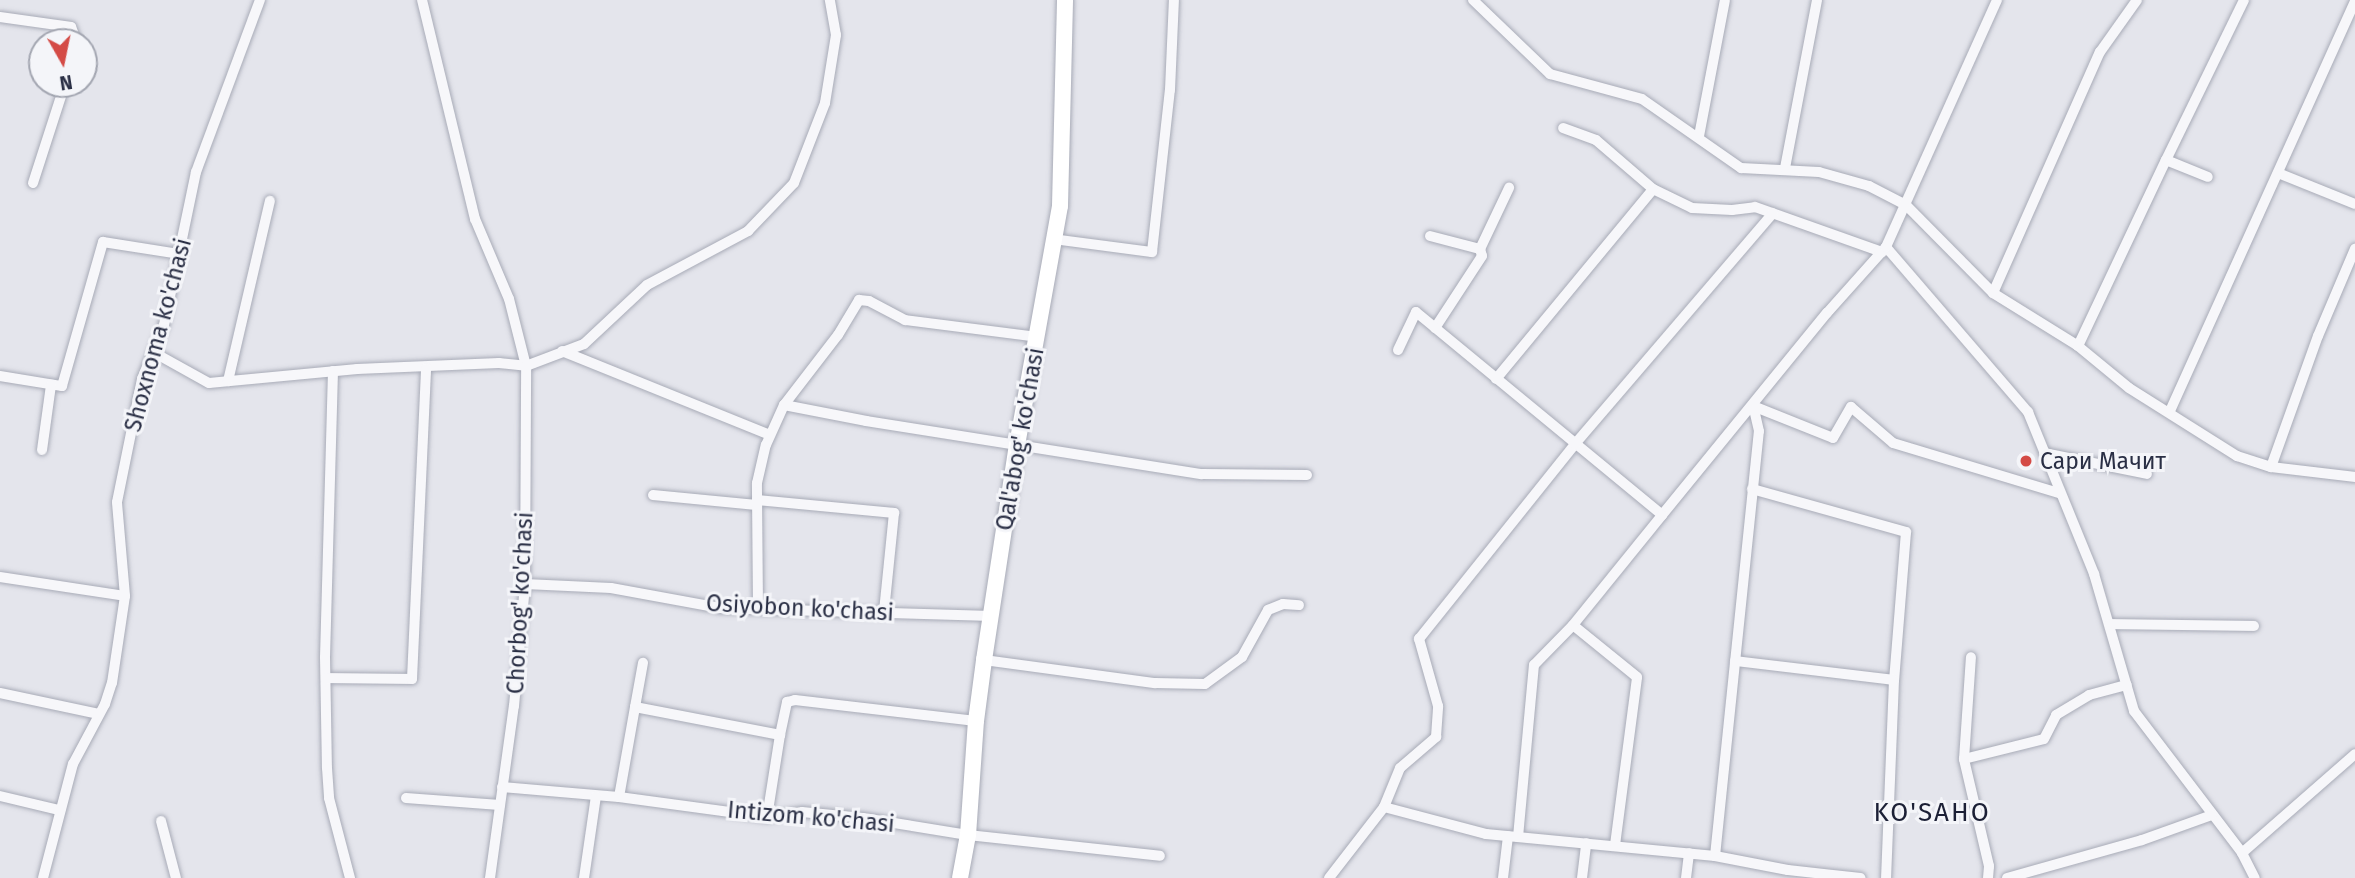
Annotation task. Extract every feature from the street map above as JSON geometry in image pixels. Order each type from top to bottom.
[{"type":"street","name":"Shoxnoma ko'chasi","points":[[43,878],[73,764],[109,694],[125,596],[117,502],[142,379],[164,325],[196,172],[260,0]]},
{"type":"street","name":"Сhorbog' ko'chasi","points":[[422,0],[475,219],[509,299],[526,366],[525,584],[490,878]]},
{"type":"street","points":[[153,352],[209,383],[333,371],[499,363],[526,366],[584,344],[647,285],[748,231],[794,183],[825,103],[836,35],[830,0]]},
{"type":"street","name":"Qal'abog' ko'chasi","points":[[960,878],[968,835],[976,721],[984,660],[1017,445],[1059,206],[1066,0]]},
{"type":"street","points":[[1053,239],[1152,252],[1170,90],[1174,0]]},
{"type":"street","points":[[1473,0],[1550,74],[1642,99],[1699,136],[1741,168],[1785,168],[1819,172],[1869,186],[1906,205],[1993,293],[2078,346],[2129,388],[2170,411],[2237,456],[2270,467],[2355,477]]},
{"type":"street","points":[[1699,136],[1725,0]]},
{"type":"street","points":[[1785,168],[1817,0]]},
{"type":"street","points":[[1503,878],[1513,837],[1534,665],[1573,625],[1827,313],[1884,250],[1997,0]]},
{"type":"street","points":[[1993,293],[2100,52],[2137,0]]},
{"type":"street","points":[[2078,346],[2244,0]]},
{"type":"street","points":[[2170,411],[2355,1]]},
{"type":"street","points":[[0,17],[71,28]]},
{"type":"street","points":[[33,183],[60,98]]},
{"type":"street","points":[[1563,128],[1596,140],[1653,189],[1692,208],[1732,210],[1755,206],[1884,250],[2028,412],[2094,575],[2134,711],[2242,853],[2255,878]]},
{"type":"street","points":[[2166,160],[2207,177]]},
{"type":"street","points":[[2278,173],[2355,204]]},
{"type":"street","points":[[1435,328],[1482,256],[1480,249],[1509,188]]},
{"type":"street","points":[[1496,379],[1653,189]]},
{"type":"street","points":[[228,381],[270,201]]},
{"type":"street","points":[[1329,878],[1384,807],[1400,768],[1436,737],[1438,706],[1419,639],[1575,444],[1773,213]]},
{"type":"street","points":[[1430,236],[1480,249]]},
{"type":"street","points":[[0,376],[62,387],[103,243],[180,254]]},
{"type":"street","points":[[2270,467],[2318,336],[2355,249]]},
{"type":"street","points":[[758,608],[757,483],[770,435],[784,405],[838,335],[859,300],[869,301],[905,320],[1038,337]]},
{"type":"street","points":[[1398,350],[1416,312],[1662,515]]},
{"type":"street","points":[[562,351],[770,435]]},
{"type":"street","points":[[326,678],[412,678],[426,368]]},
{"type":"street","points":[[333,371],[326,678],[329,798],[350,878]]},
{"type":"street","points":[[42,450],[51,385]]},
{"type":"street","points":[[784,405],[1202,474],[1307,475]]},
{"type":"street","points":[[1715,856],[1759,431],[1753,406]]},
{"type":"street","points":[[1753,406],[1833,438],[1852,407],[1893,443],[2059,493]]},
{"type":"street","points":[[2044,453],[2147,474]]},
{"type":"street","points":[[1752,489],[1906,532],[1894,680],[1886,878]]},
{"type":"street","points":[[653,495],[894,513],[884,612]]},
{"type":"street","points":[[0,577],[125,596]]},
{"type":"street","name":"Osiyobon ko'chasi","points":[[525,584],[611,588],[720,608],[992,616]]},
{"type":"street","points":[[984,660],[1155,683],[1205,684],[1242,657],[1268,610],[1283,604],[1299,606]]},
{"type":"street","points":[[2110,624],[2254,626]]},
{"type":"street","points":[[1573,625],[1637,677],[1615,845]]},
{"type":"street","points":[[1971,657],[1964,759],[1989,866],[1988,878]]},
{"type":"street","points":[[1735,660],[1894,680]]},
{"type":"street","points":[[619,797],[643,663]]},
{"type":"street","points":[[1964,759],[2043,739],[2056,715],[2089,695],[2127,685]]},
{"type":"street","points":[[0,693],[99,714]]},
{"type":"street","points":[[767,817],[787,702],[795,700],[976,721]]},
{"type":"street","points":[[635,707],[780,735]]},
{"type":"street","points":[[2242,853],[2355,754]]},
{"type":"street","name":"Intizom ko'chasi","points":[[502,787],[619,797],[767,817],[814,813],[968,835],[1160,856]]},
{"type":"street","points":[[0,796],[59,810]]},
{"type":"street","points":[[584,878],[596,796]]},
{"type":"street","points":[[406,798],[500,805]]},
{"type":"street","points":[[1384,807],[1446,824],[1513,837],[1715,856],[1788,874],[1861,878]]},
{"type":"street","points":[[2007,878],[2142,840],[2212,815]]},
{"type":"street","points":[[161,821],[176,878]]},
{"type":"street","points":[[1582,878],[1587,843]]},
{"type":"street","points":[[1686,878],[1689,853]]},
{"type":"place","name":"Сари Мачит","points":[[2026,461]]},
{"type":"district","name":"KO'SAHO","points":[[1932,813]]}]
